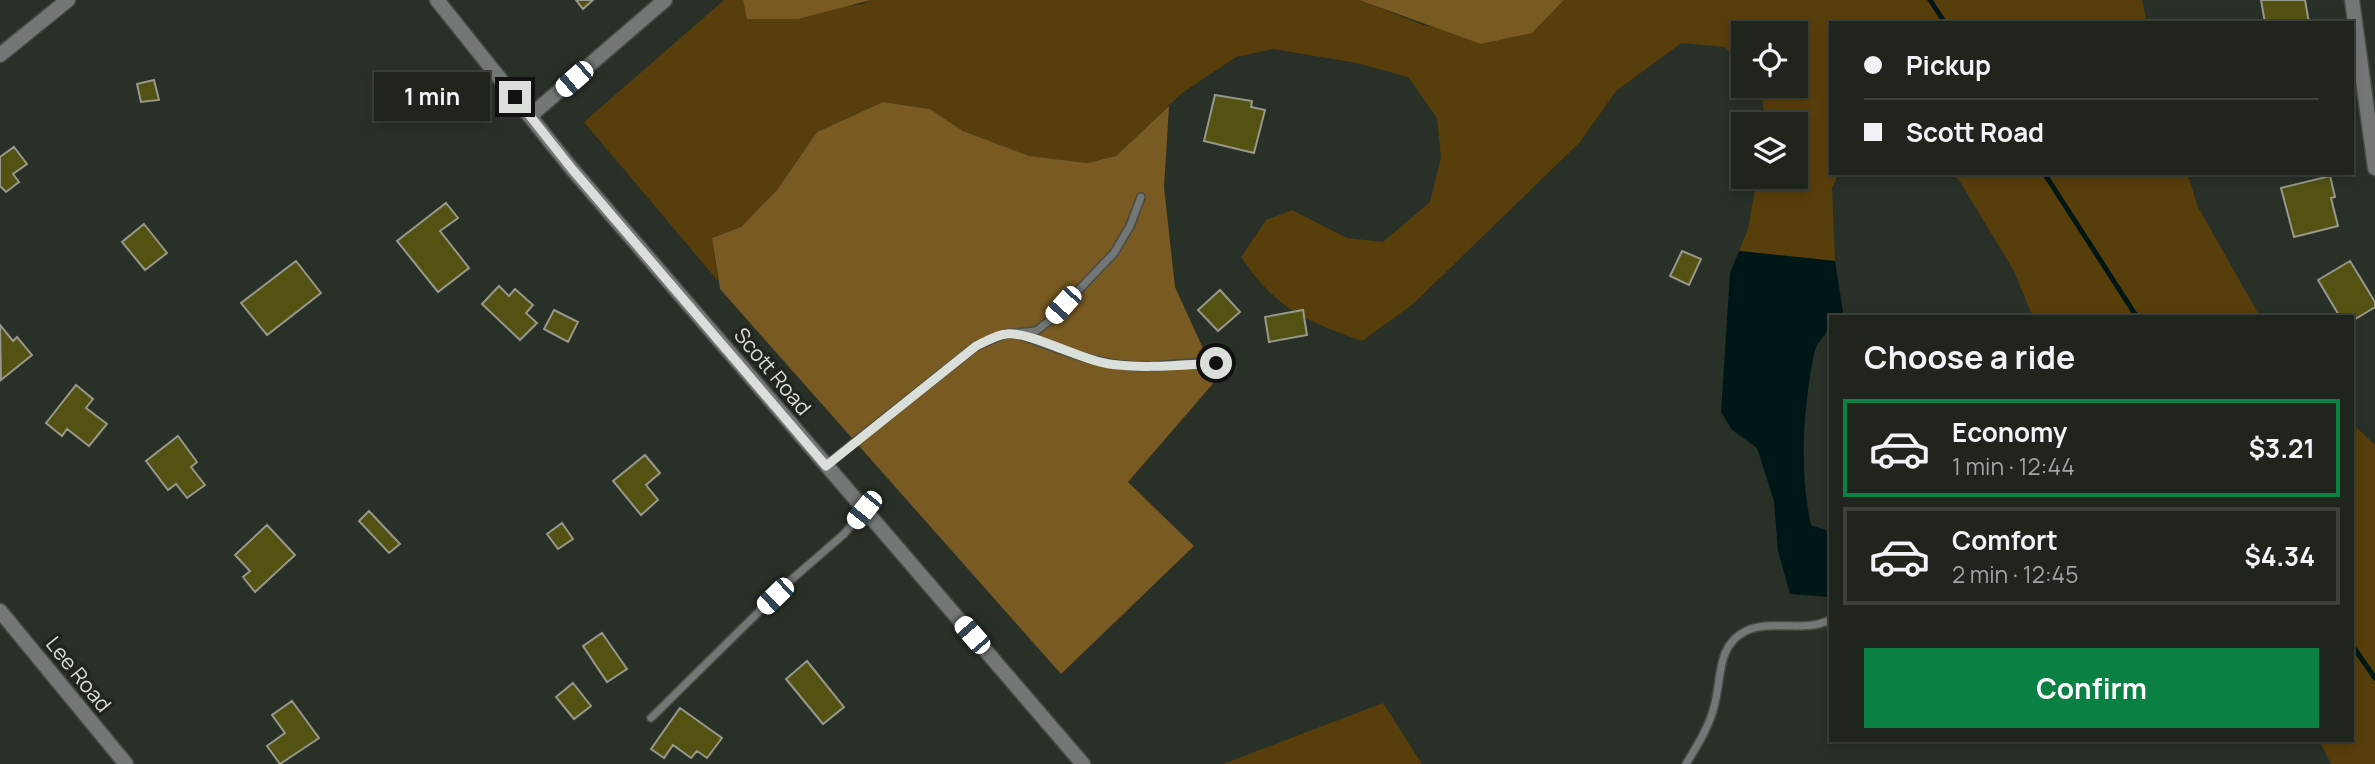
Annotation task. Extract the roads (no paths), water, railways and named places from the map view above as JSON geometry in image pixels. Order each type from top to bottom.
[{"type":"street","points":[[0,55],[68,0]]},
{"type":"street","name":"Scott Road","points":[[437,0],[530,116],[1083,764]]},
{"type":"street","points":[[530,116],[665,0]]},
{"type":"street","points":[[2352,0],[2375,168]]},
{"type":"street","name":"Lee Road","points":[[0,611],[126,764]]},
{"type":"lane","points":[[826,466],[976,346],[1005,334],[1036,331],[1049,321],[1114,253],[1130,226],[1142,197]]},
{"type":"lane","points":[[1018,334],[1076,356],[1106,364],[1138,367],[1216,363],[1231,368]]},
{"type":"lane","points":[[651,719],[791,580],[844,534],[864,510]]},
{"type":"lane","points":[[1686,764],[1707,727],[1715,706],[1723,658],[1734,640],[1759,627],[1807,627],[1829,620]]},
{"type":"waterway","points":[[1930,0],[1944,21]]},
{"type":"waterway","points":[[2045,175],[2136,315]]},
{"type":"waterway","points":[[2354,648],[2375,678]]}]
